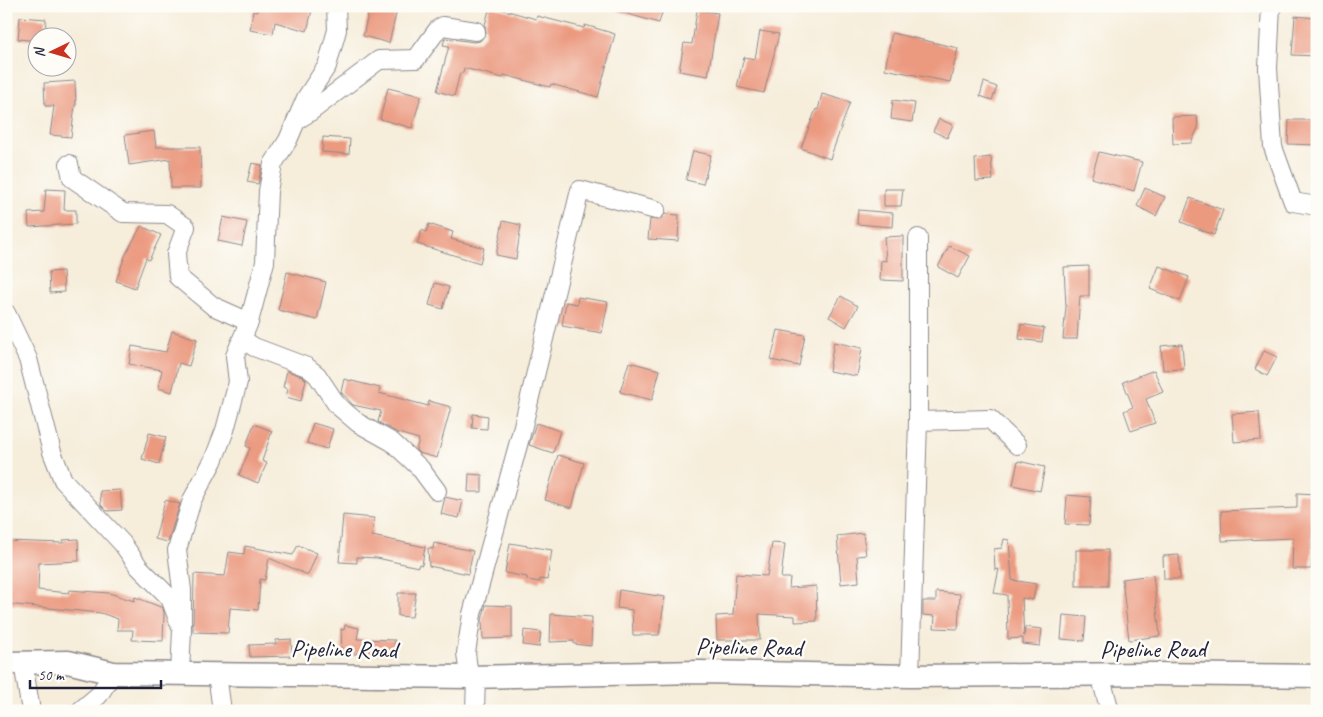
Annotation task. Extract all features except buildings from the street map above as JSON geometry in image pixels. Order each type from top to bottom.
[{"type":"street","points":[[180,673],[182,590],[177,550],[192,500],[213,461],[225,430],[238,382],[235,356],[249,322],[265,262],[268,191],[273,164],[288,140],[306,98],[327,66],[337,30],[336,6]]},
{"type":"street","points":[[1271,6],[1268,68],[1273,147],[1293,202],[1317,206]]},
{"type":"street","points":[[297,120],[379,60],[416,59],[438,29],[443,26],[476,31]]},
{"type":"street","points":[[69,164],[72,178],[123,213],[167,214],[186,227],[176,254],[178,277],[213,306],[249,322]]},
{"type":"street","points":[[475,711],[472,676],[466,653],[472,614],[521,434],[580,190],[656,210]]},
{"type":"street","points":[[910,676],[918,421],[918,238]]},
{"type":"street","points":[[6,313],[28,359],[52,452],[63,480],[122,543],[139,567],[170,598],[182,630]]},
{"type":"street","points":[[242,339],[254,347],[306,367],[317,375],[337,404],[358,423],[392,442],[420,468],[437,491]]},
{"type":"street","points":[[918,421],[990,418],[1017,445]]},
{"type":"street","name":"Pipeline Road","points":[[15,663],[68,662],[113,672],[217,674],[472,676],[700,672],[910,676],[1162,674],[1317,676]]},
{"type":"street","points":[[15,663],[32,711]]},
{"type":"street","points":[[80,711],[99,695],[113,672]]},
{"type":"street","points":[[217,674],[222,711]]},
{"type":"street","points":[[1100,675],[1110,711]]}]
